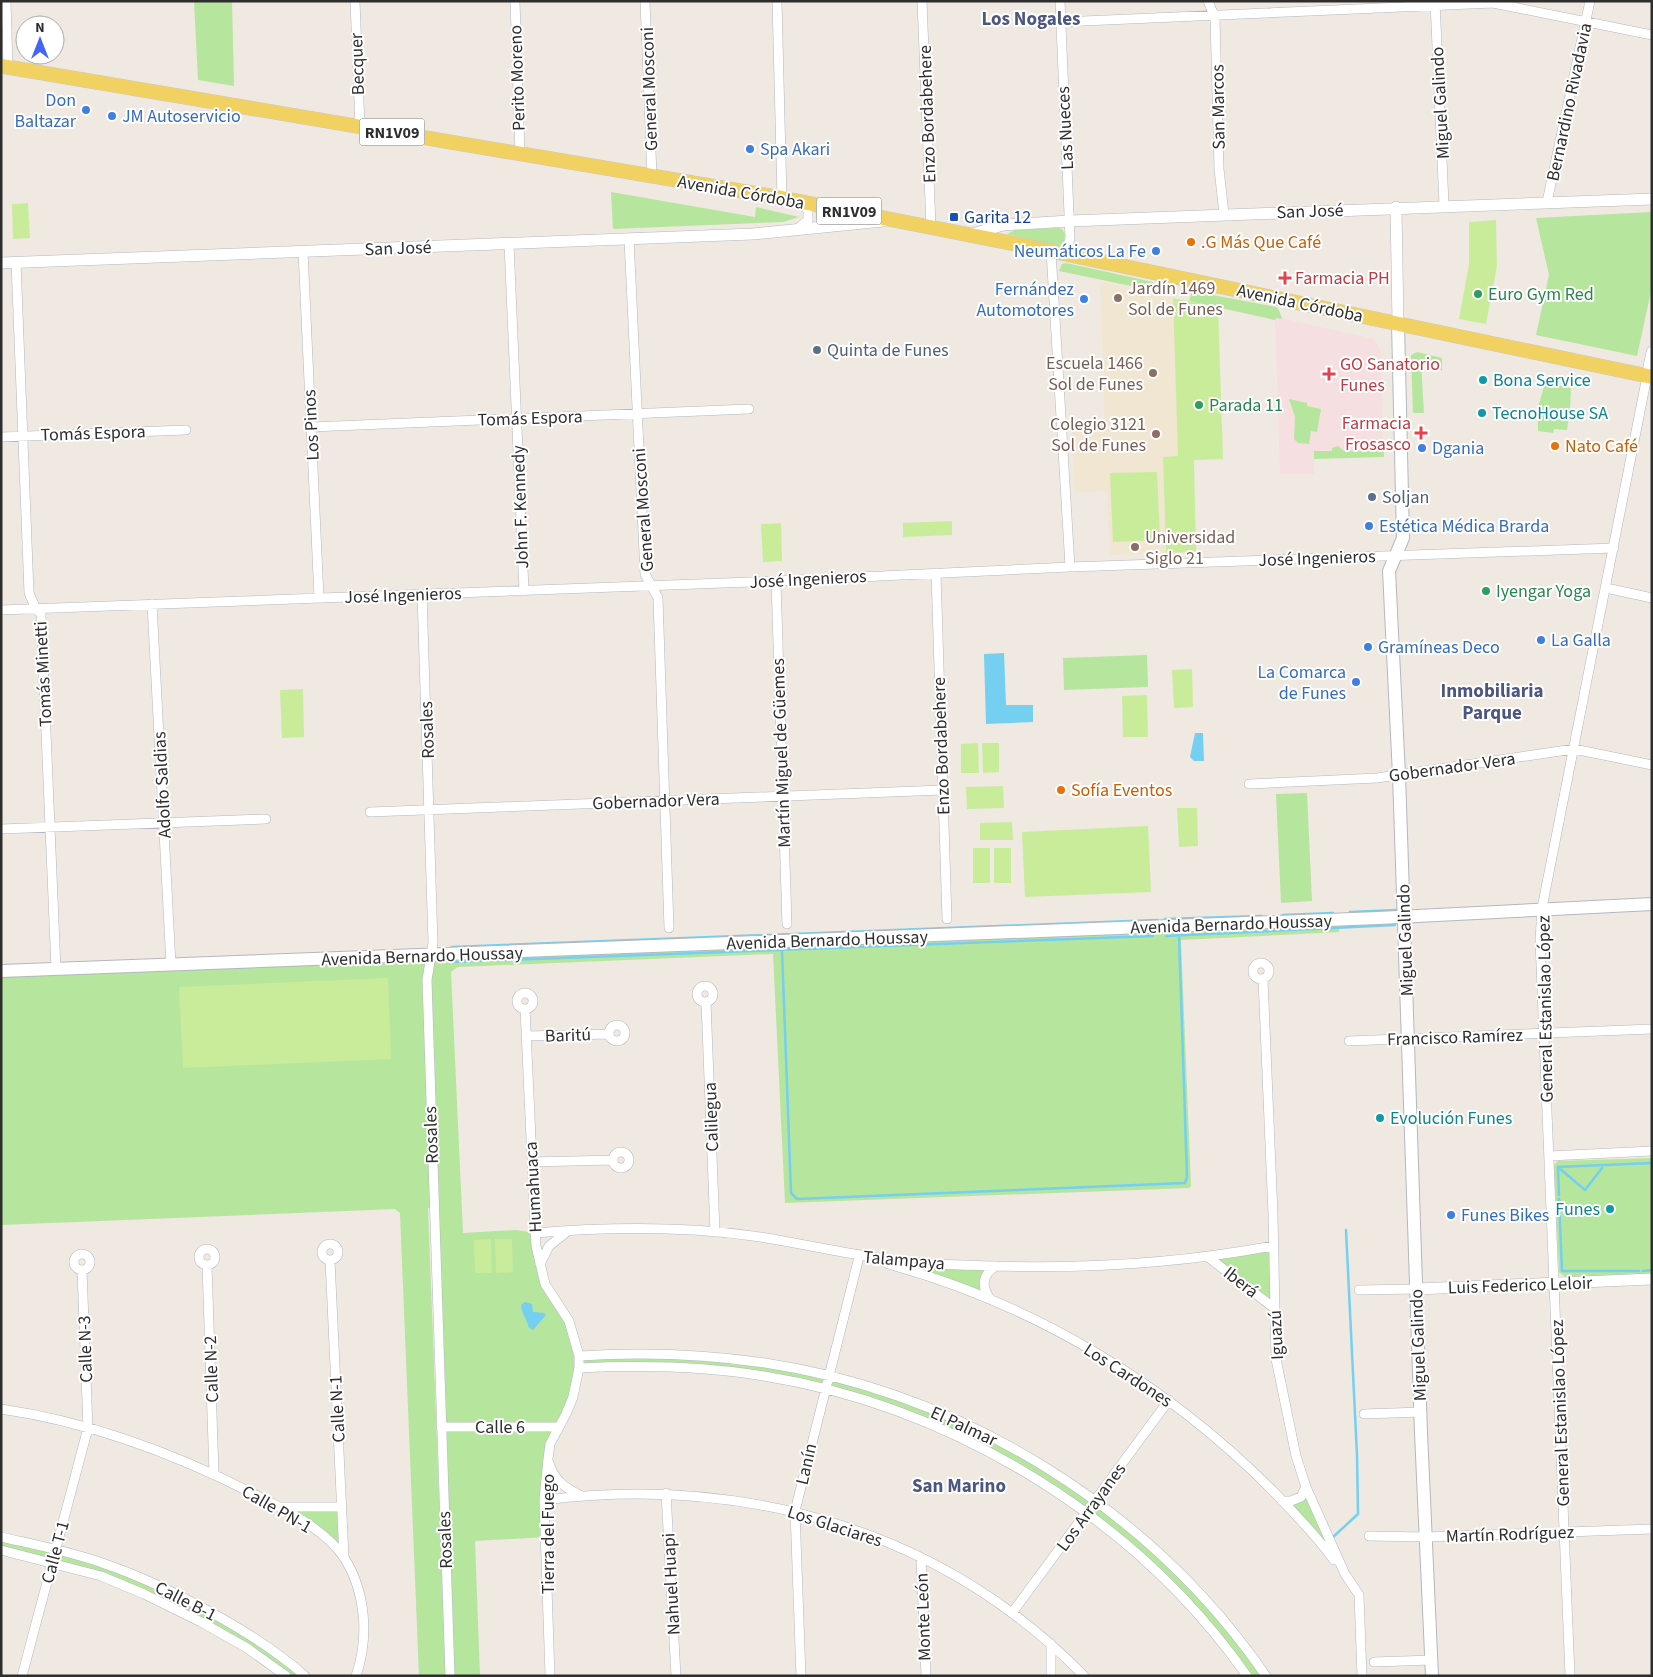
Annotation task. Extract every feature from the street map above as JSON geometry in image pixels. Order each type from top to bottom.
[{"type":"main road","name":"Avenida Córdoba","points":[[5,67],[782,198],[1066,254],[1649,376]]},
{"type":"main road","name":"Miguel Galindo","points":[[1398,323],[1403,538],[1389,571],[1399,775],[1425,1537],[1432,1676]]},
{"type":"main road","name":"Avenida Bernardo Houssay","points":[[1,971],[431,956],[1404,917],[1542,908],[1652,904]]},
{"type":"street","points":[[5,67],[6,1]]},
{"type":"street","name":"Becquer","points":[[355,1],[360,127]]},
{"type":"street","name":"Perito Moreno","points":[[515,1],[520,154]]},
{"type":"street","name":"General Mosconi","points":[[645,1],[652,176]]},
{"type":"street","points":[[777,1],[782,198]]},
{"type":"street","name":"Enzo Bordabehere","points":[[922,1],[932,227]]},
{"type":"street","name":"Las Nueces","points":[[1060,1],[1070,221],[1070,238],[1066,254]]},
{"type":"street","name":"San Marcos","points":[[1208,1],[1212,15],[1215,18],[1219,169],[1224,214]]},
{"type":"street","name":"Bernardino Rivadavia","points":[[1547,202],[1590,1]]},
{"type":"street","points":[[1060,22],[1435,3],[1493,3],[1652,35]]},
{"type":"street","name":"Miguel Galindo","points":[[1435,3],[1444,205]]},
{"type":"street","name":"San José","points":[[969,235],[1003,225],[1070,221],[1444,205],[1652,199]]},
{"type":"street","points":[[795,231],[808,220],[808,211],[803,202]]},
{"type":"street","name":"Miguel Galindo","points":[[1396,207],[1398,323]]},
{"type":"street","name":"San José","points":[[1,263],[629,239],[795,231],[895,220]]},
{"type":"street","name":"General Mosconi","points":[[629,239],[645,574],[658,598],[669,928]]},
{"type":"street","name":"John F. Kennedy","points":[[509,244],[524,590]]},
{"type":"street","name":"Los Pinos","points":[[303,251],[319,598]]},
{"type":"street","points":[[1051,251],[1070,567]]},
{"type":"street","name":"Tomás Minetti","points":[[16,262],[29,593],[36,609],[42,614],[56,969]]},
{"type":"street","name":"General Estanislao López","points":[[1570,1676],[1540,940],[1542,908],[1649,376],[1652,352]]},
{"type":"street","name":"Tomás Espora","points":[[311,427],[748,409]]},
{"type":"street","name":"Tomás Espora","points":[[1,436],[186,430]]},
{"type":"street","name":"José Ingenieros","points":[[1,610],[652,586],[1070,567],[1614,548]]},
{"type":"street","name":"Enzo Bordabehere","points":[[936,574],[947,918]]},
{"type":"street","name":"Martín Miguel de Güemes","points":[[776,581],[787,924]]},
{"type":"street","points":[[1606,588],[1652,598]]},
{"type":"street","name":"Rosales","points":[[422,594],[433,943],[427,980],[450,1676]]},
{"type":"street","name":"Adolfo Saldias","points":[[152,604],[171,965]]},
{"type":"street","name":"Gobernador Vera","points":[[1249,784],[1378,778],[1574,749],[1652,765]]},
{"type":"street","name":"Gobernador Vera","points":[[370,812],[943,790]]},
{"type":"street","points":[[1,829],[266,819]]},
{"type":"street","name":"Iguazú","points":[[1263,979],[1276,1360],[1306,1488],[1345,1574],[1359,1595],[1362,1676]]},
{"type":"street","name":"Calilegua","points":[[706,1002],[715,1232]]},
{"type":"street","name":"Humahuaca","points":[[525,1009],[535,1233],[545,1284],[569,1321],[579,1356],[579,1368]]},
{"type":"street","name":"Francisco Ramírez","points":[[1349,1041],[1652,1029]]},
{"type":"street","name":"Baritú","points":[[526,1036],[610,1034]]},
{"type":"street","points":[[1549,1156],[1652,1151]]},
{"type":"street","points":[[532,1162],[613,1160]]},
{"type":"street","name":"Talampaya","points":[[535,1233],[571,1230],[667,1228],[715,1232],[788,1242],[859,1257],[905,1262],[996,1266],[1082,1267],[1208,1257],[1273,1246]]},
{"type":"street","points":[[540,1265],[549,1246],[571,1230]]},
{"type":"street","name":"Los Cardones","points":[[859,1257],[926,1275],[990,1299],[1083,1345],[1169,1400],[1232,1452],[1282,1501],[1320,1541],[1345,1574]]},
{"type":"street","name":"Lanín","points":[[801,1676],[795,1512],[824,1389],[859,1257]]},
{"type":"street","name":"Iberá","points":[[1208,1257],[1274,1308]]},
{"type":"street","name":"Calle N-1","points":[[330,1260],[344,1558]]},
{"type":"street","name":"Calle N-2","points":[[207,1265],[214,1474]]},
{"type":"street","points":[[990,1299],[984,1291],[983,1281],[988,1271],[996,1266]]},
{"type":"street","name":"Calle N-3","points":[[82,1270],[88,1428]]},
{"type":"street","name":"Luis Federico Leloir","points":[[1359,1290],[1652,1279]]},
{"type":"street","name":"El Palmar","points":[[579,1356],[621,1354],[706,1356],[767,1363],[828,1376],[909,1401],[971,1428],[1024,1455],[1095,1501],[1152,1548],[1198,1593],[1229,1627],[1266,1676]]},
{"type":"street","points":[[706,1356],[706,1369]]},
{"type":"street","name":"El Palmar","points":[[579,1368],[664,1366],[706,1369],[766,1377],[824,1389],[904,1414],[950,1434],[1016,1468],[1086,1513],[1128,1547],[1187,1604],[1247,1676]]},
{"type":"street","name":"Tierra del Fuego","points":[[550,1676],[544,1500],[550,1444],[573,1397],[579,1368]]},
{"type":"street","name":"Los Arrayanes","points":[[1012,1614],[1169,1400]]},
{"type":"street","name":"Calle PN-1","points":[[1,1409],[88,1428],[127,1439],[214,1474],[302,1519],[344,1558],[362,1603],[365,1629],[362,1659],[356,1676]]},
{"type":"street","points":[[1364,1414],[1421,1412]]},
{"type":"street","name":"Calle 6","points":[[442,1427],[558,1427]]},
{"type":"street","name":"Calle T-1","points":[[22,1676],[88,1428]]},
{"type":"street","points":[[548,1459],[552,1473],[566,1488],[581,1496]]},
{"type":"street","points":[[1282,1501],[1301,1496],[1306,1488]]},
{"type":"street","name":"Los Glaciares","points":[[544,1500],[581,1496],[666,1493],[718,1497],[795,1512],[846,1527],[921,1558],[968,1584],[1051,1644],[1084,1676]]},
{"type":"street","name":"Nahuel Huapi","points":[[666,1493],[676,1676]]},
{"type":"street","points":[[281,1508],[341,1508]]},
{"type":"street","name":"Martín Rodríguez","points":[[1369,1536],[1425,1537],[1652,1529]]},
{"type":"street","name":"Calle B-1","points":[[1,1537],[105,1564],[149,1582],[209,1612],[253,1638],[305,1676]]},
{"type":"street","name":"Calle B-1","points":[[1,1550],[101,1576],[201,1622],[246,1648],[286,1676]]},
{"type":"street","name":"Monte León","points":[[921,1558],[926,1676]]},
{"type":"street","points":[[201,1622],[209,1612]]},
{"type":"street","points":[[1051,1644],[1051,1676]]},
{"type":"street","points":[[1374,1662],[1432,1660]]},
{"type":"shaded area","points":[[1100,282],[1173,298],[1178,457],[1163,457],[1166,553],[1110,555],[1107,491],[1075,492],[1072,423],[1105,421]]},
{"type":"shaded area","name":"GO Sanatorio Funes","points":[[1275,317],[1374,339],[1380,350],[1384,457],[1314,459],[1314,474],[1280,474]]},
{"type":"green space","points":[[194,1],[232,1],[234,86],[198,80]]},
{"type":"green space","points":[[611,192],[755,217],[756,207],[799,217],[783,222],[613,229]]},
{"type":"green space","points":[[28,203],[30,238],[13,239],[12,204]]},
{"type":"green space","points":[[1652,212],[1652,287],[1637,356],[1536,335],[1549,275],[1536,218]]},
{"type":"green space","name":"Euro Gym Red","points":[[1496,220],[1497,266],[1486,324],[1459,319],[1469,264],[1469,222]]},
{"type":"green space","points":[[1062,229],[1065,234],[1064,243],[1060,247],[1007,234],[1015,230]]},
{"type":"green space","points":[[1066,263],[1153,282],[1155,285],[1150,290],[1059,271],[1062,264]]},
{"type":"green space","points":[[1192,291],[1276,307],[1282,319],[1276,318],[1275,320],[1189,301]]},
{"type":"green space","name":"Parada 11","points":[[1173,298],[1218,307],[1223,459],[1194,460],[1196,552],[1166,553],[1163,457],[1178,456]]},
{"type":"green space","points":[[1417,352],[1442,358],[1442,370],[1438,370],[1437,363],[1421,363],[1424,413],[1413,413],[1411,355]]},
{"type":"green space","points":[[1545,383],[1571,388],[1570,411],[1537,411]]},
{"type":"green space","points":[[1289,399],[1307,403],[1307,406],[1321,409],[1317,432],[1311,431],[1309,444],[1298,443],[1294,439],[1295,417]]},
{"type":"green space","points":[[1543,413],[1552,413],[1554,416],[1549,418],[1553,421],[1555,417],[1560,418],[1561,415],[1569,415],[1567,430],[1554,429],[1553,433],[1538,431],[1538,416]]},
{"type":"green space","points":[[1338,446],[1344,451],[1384,450],[1384,457],[1314,459],[1314,451],[1332,451],[1332,448]]},
{"type":"green space","points":[[1157,472],[1160,540],[1113,542],[1110,473]]},
{"type":"green space","points":[[952,521],[952,535],[903,537],[903,523]]},
{"type":"green space","points":[[781,523],[782,561],[763,562],[761,524]]},
{"type":"green space","points":[[1147,655],[1148,687],[1064,690],[1063,658]]},
{"type":"green space","points":[[1192,669],[1193,707],[1174,708],[1172,670]]},
{"type":"green space","points":[[303,689],[304,737],[282,738],[280,690]]},
{"type":"green space","points":[[1147,695],[1148,737],[1123,737],[1122,696]]},
{"type":"green space","points":[[978,743],[979,773],[961,773],[961,744]]},
{"type":"green space","points":[[982,743],[999,743],[999,772],[983,773]]},
{"type":"green space","points":[[1003,786],[1004,808],[967,809],[966,787]]},
{"type":"green space","points":[[1307,793],[1312,901],[1281,903],[1276,794]]},
{"type":"green space","points":[[1177,808],[1197,808],[1198,846],[1179,847]]},
{"type":"green space","points":[[1012,822],[1013,840],[980,840],[980,823]]},
{"type":"green space","points":[[1148,826],[1151,892],[1025,897],[1022,832]]},
{"type":"green space","points":[[973,848],[990,848],[990,883],[973,883]]},
{"type":"green space","points":[[994,848],[1011,848],[1011,883],[994,883]]},
{"type":"green space","points":[[1339,920],[1339,932],[1181,940],[1191,1186],[1189,1188],[785,1203],[773,954],[458,967],[451,972],[463,1233],[516,1230],[535,1233],[540,1265],[579,1356],[706,1356],[869,1387],[986,1435],[1095,1501],[1198,1593],[1266,1676],[1247,1676],[1187,1604],[1086,1513],[980,1448],[864,1401],[736,1372],[579,1368],[575,1387],[550,1444],[546,1537],[475,1541],[480,1676],[450,1676],[433,1207],[428,1208],[446,1676],[419,1676],[400,1213],[395,1209],[1,1225],[1,971]]},
{"type":"green space","points":[[388,978],[391,1059],[183,1068],[179,987]]},
{"type":"green space","points":[[1652,1158],[1652,1274],[1567,1278],[1559,1272],[1554,1165],[1558,1161]]},
{"type":"green space","points":[[491,1239],[492,1273],[475,1273],[474,1240]]},
{"type":"green space","points":[[495,1239],[512,1239],[513,1272],[496,1273]]},
{"type":"green space","points":[[1273,1246],[1274,1308],[1208,1257]]},
{"type":"green space","points":[[859,1257],[996,1266],[983,1281],[990,1299],[926,1275]]},
{"type":"green space","points":[[1306,1487],[1345,1574],[1282,1501],[1291,1501]]},
{"type":"green space","points":[[281,1507],[341,1507],[344,1558],[327,1540]]},
{"type":"green space","points":[[1,1537],[105,1564],[209,1612],[305,1676],[286,1676],[247,1648],[101,1576],[1,1550]]},
{"type":"water","points":[[1004,653],[1006,705],[1033,705],[1033,722],[986,724],[984,654]]},
{"type":"water","points":[[1195,733],[1203,733],[1204,761],[1194,761],[1190,757]]},
{"type":"water","points":[[525,1302],[532,1304],[533,1312],[546,1315],[533,1330],[529,1328],[522,1310],[521,1305]]},
{"type":"waterway","points":[[1350,912],[1398,910]]},
{"type":"waterway","points":[[1283,915],[1333,913]]},
{"type":"waterway","points":[[1165,919],[1261,916]]},
{"type":"waterway","points":[[452,947],[1157,920]]},
{"type":"waterway","points":[[1166,936],[1395,925]]},
{"type":"waterway","points":[[782,950],[791,1193],[797,1199],[1185,1183],[1187,1177],[1179,935]]},
{"type":"waterway","points":[[452,962],[1153,936]]},
{"type":"waterway","points":[[1558,1167],[1652,1163]]},
{"type":"waterway","points":[[1558,1167],[1585,1190],[1602,1168]]},
{"type":"waterway","points":[[1558,1169],[1559,1195]]},
{"type":"waterway","points":[[1559,1199],[1562,1271],[1639,1271]]},
{"type":"waterway","points":[[1332,1538],[1358,1514],[1346,1230]]},
{"type":"waterway","points":[[1643,1271],[1652,1270]]},
{"type":"place","name":"Don Baltazar","points":[[86,110]]},
{"type":"place","name":"JM Autoservicio","points":[[112,116]]},
{"type":"place","name":"Spa Akari","points":[[750,149]]},
{"type":"place","name":"Garita 12","points":[[954,217]]},
{"type":"place","name":".G Más Que Café","points":[[1191,242]]},
{"type":"place","name":"Neumáticos La Fe","points":[[1156,251]]},
{"type":"place","name":"Farmacia PH","points":[[1285,278]]},
{"type":"place","name":"Euro Gym Red","points":[[1478,294]]},
{"type":"place","name":"Jardín 1469 Sol de Funes","points":[[1118,298]]},
{"type":"place","name":"Fernández Automotores","points":[[1084,299]]},
{"type":"place","name":"Quinta de Funes","points":[[817,350]]},
{"type":"place","name":"Escuela 1466 Sol de Funes","points":[[1153,373]]},
{"type":"place","name":"GO Sanatorio Funes","points":[[1329,374]]},
{"type":"place","name":"Bona Service","points":[[1483,380]]},
{"type":"place","name":"Parada 11","points":[[1199,405]]},
{"type":"place","name":"TecnoHouse SA","points":[[1482,413]]},
{"type":"place","name":"Farmacia Frosasco","points":[[1421,433]]},
{"type":"place","name":"Colegio 3121 Sol de Funes","points":[[1156,434]]},
{"type":"place","name":"Nato Café","points":[[1555,446]]},
{"type":"place","name":"Dgania","points":[[1422,448]]},
{"type":"place","name":"Soljan","points":[[1372,497]]},
{"type":"place","name":"Estética Médica Brarda","points":[[1369,526]]},
{"type":"place","name":"Universidad Siglo 21","points":[[1135,547]]},
{"type":"place","name":"Iyengar Yoga","points":[[1486,591]]},
{"type":"place","name":"La Galla","points":[[1541,640]]},
{"type":"place","name":"Gramíneas Deco","points":[[1368,647]]},
{"type":"place","name":"La Comarca de Funes","points":[[1356,682]]},
{"type":"place","name":"Sofía Eventos","points":[[1061,790]]},
{"type":"place","name":"Evolución Funes","points":[[1380,1118]]},
{"type":"place","name":"Funes","points":[[1610,1209]]},
{"type":"place","name":"Funes Bikes","points":[[1451,1215]]},
{"type":"district","name":"Los Nogales","points":[[1031,18]]},
{"type":"district","name":"Inmobiliaria Parque","points":[[1492,701]]},
{"type":"district","name":"San Marino","points":[[959,1485]]}]
